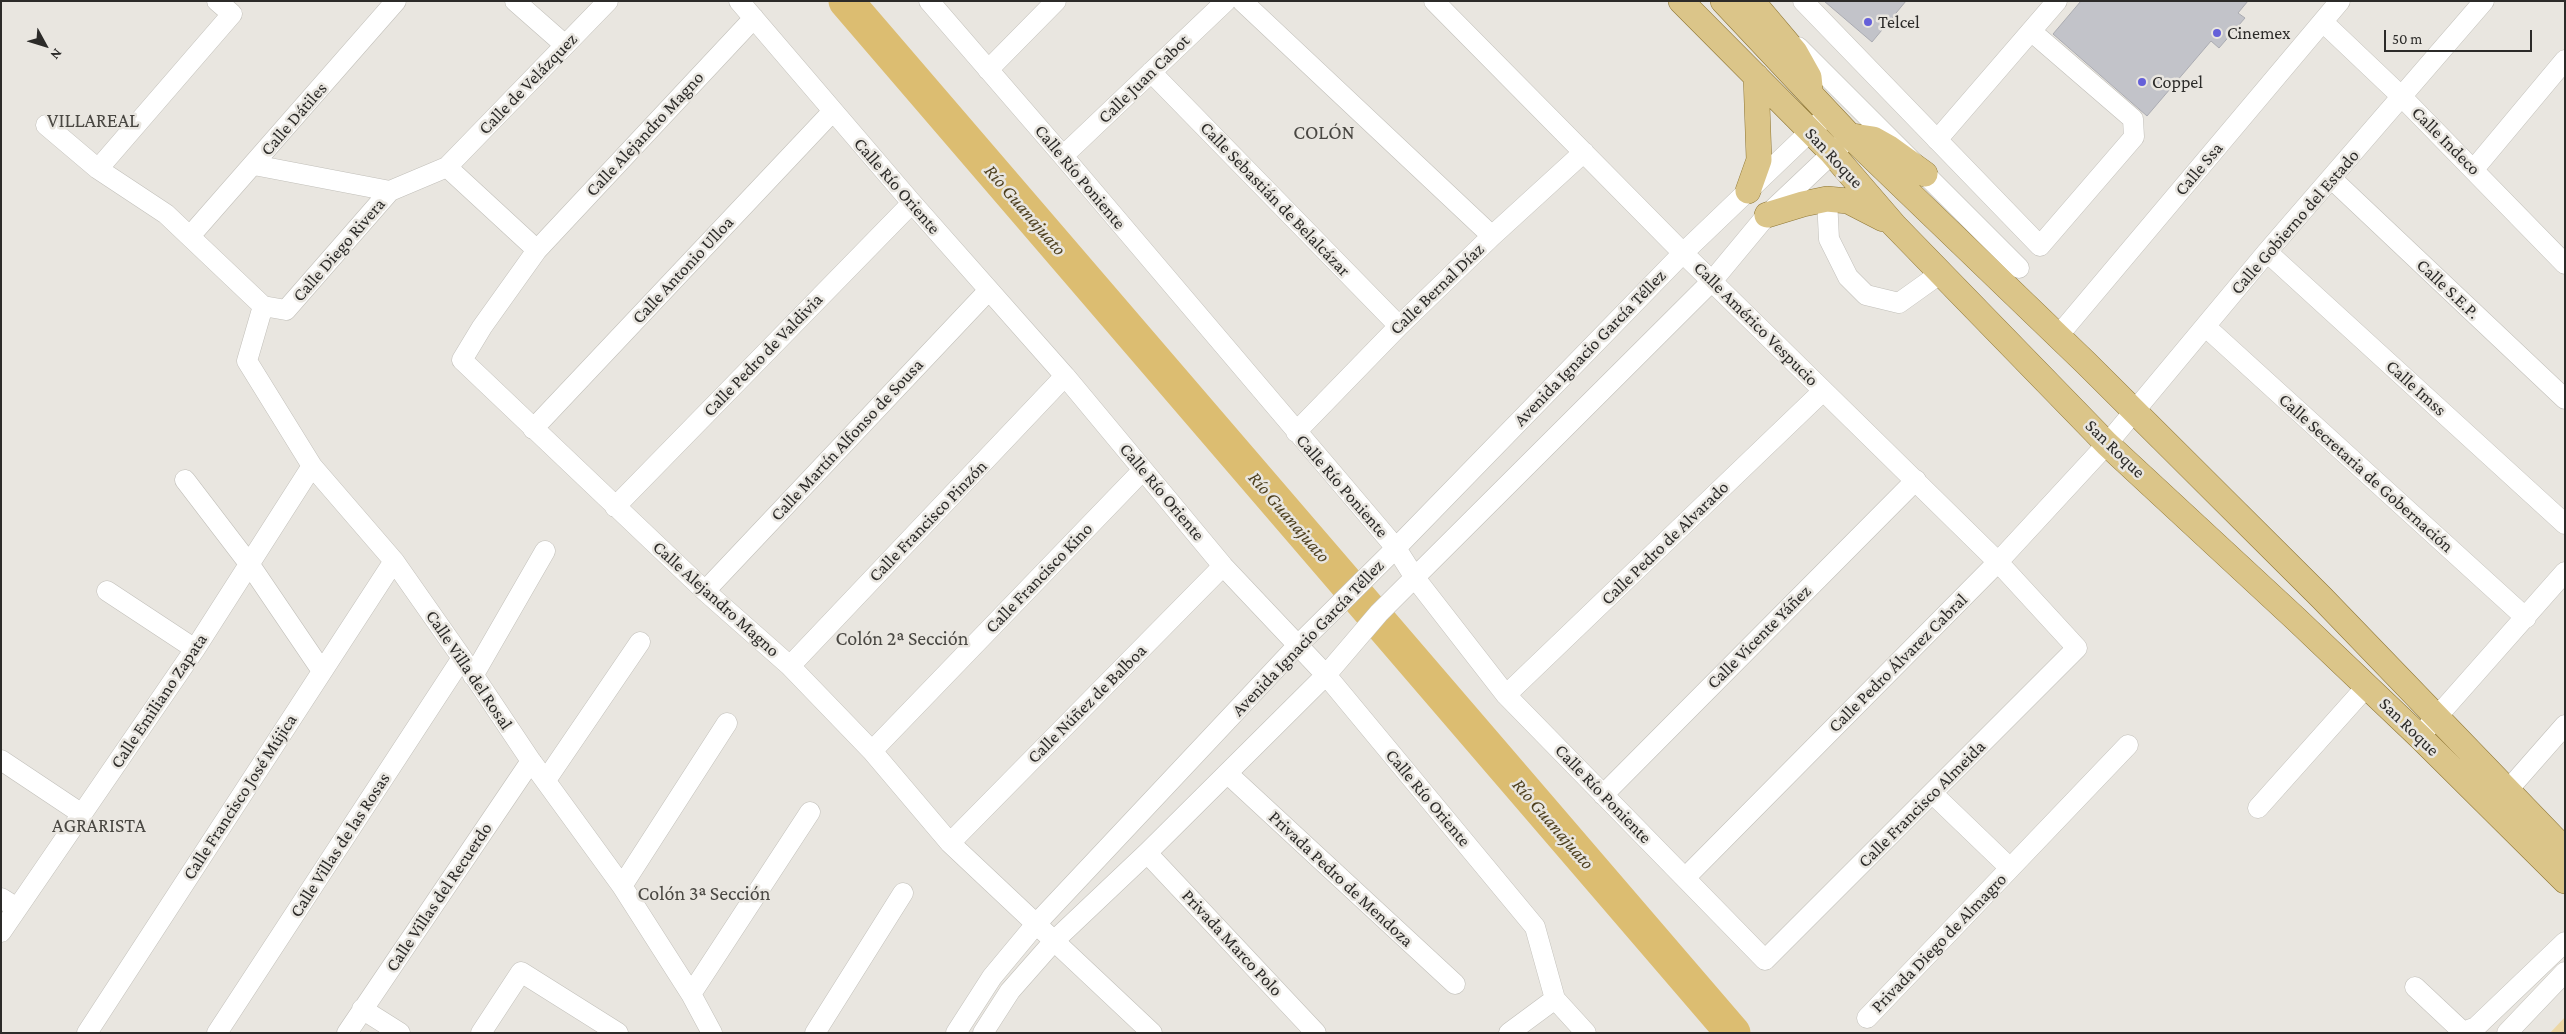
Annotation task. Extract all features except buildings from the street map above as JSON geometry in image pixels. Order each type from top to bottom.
[{"type":"main road","name":"San Roque","points":[[1681,1],[1832,153],[1894,225],[2107,444],[2420,737],[2565,881]]},
{"type":"main road","name":"San Roque","points":[[1723,1],[1850,136],[2011,276],[2058,336],[2135,411],[2438,717],[2565,850]]},
{"type":"main road","points":[[1752,1],[1795,52],[1809,77],[1820,105]]},
{"type":"main road","points":[[1748,191],[1759,160],[1756,76]]},
{"type":"main road","points":[[1850,136],[1873,139],[1889,148],[1924,174]]},
{"type":"main road","points":[[1767,215],[1827,199],[1848,202],[1894,225]]},
{"type":"street","points":[[98,170],[232,14],[218,1]]},
{"type":"street","name":"Calle Dátiles","points":[[191,234],[254,165],[396,1]]},
{"type":"street","points":[[515,1],[566,45]]},
{"type":"street","name":"Calle de Velázquez","points":[[447,167],[608,1]]},
{"type":"street","name":"Calle Río Oriente","points":[[739,1],[912,203],[1065,376],[1223,566],[1304,639],[1332,669],[1535,927],[1555,999]]},
{"type":"street","name":"Calle Río Poniente","points":[[929,1],[1063,156],[1296,432],[1506,694],[1765,960]]},
{"type":"street","points":[[988,70],[1056,1]]},
{"type":"street","name":"Calle Juan Cabot","points":[[1063,156],[1226,1]]},
{"type":"street","points":[[1242,1],[1492,236]]},
{"type":"street","name":"Calle Américo Vespucio","points":[[1434,1],[1683,253],[1713,280],[1823,391],[1998,562],[2077,648]]},
{"type":"street","points":[[1752,1],[1924,174],[2011,276],[2040,246],[2134,137],[2134,120],[2031,31]]},
{"type":"street","points":[[1803,1],[2040,246]]},
{"type":"street","name":"Calle Ssa","points":[[2058,336],[2340,1]]},
{"type":"street","name":"Calle Gobierno del Estado","points":[[2107,444],[2267,252],[2484,1]]},
{"type":"street","points":[[1937,140],[2031,31],[2050,3]]},
{"type":"street","name":"Calle Alejandro Magno","points":[[754,18],[536,250],[482,327],[462,360],[705,591],[790,666],[872,751],[950,843],[1152,1033]]},
{"type":"street","name":"Calle Indeco","points":[[2323,22],[2402,97],[2565,264]]},
{"type":"street","points":[[2474,169],[2565,60]]},
{"type":"street","name":"Calle Sebastián de Belalcázar","points":[[1151,72],[1399,326]]},
{"type":"street","name":"Avenida Ignacio García Téllez","points":[[956,1033],[992,977],[1036,924],[1304,639],[1393,551],[1683,253],[1811,133],[1820,105]]},
{"type":"street","name":"Calle Antonio Ulloa","points":[[533,429],[833,111]]},
{"type":"street","points":[[46,125],[98,170],[166,214],[191,234],[263,306]]},
{"type":"street","name":"Avenida Ignacio García Téllez","points":[[985,1032],[1010,991],[1054,941],[1228,774],[1332,669],[1379,613],[1713,280],[1767,215],[1850,136]]},
{"type":"street","name":"Calle Bernal Díaz","points":[[1296,432],[1399,326],[1492,236],[1584,152]]},
{"type":"street","points":[[254,165],[390,191]]},
{"type":"street","points":[[447,167],[536,250]]},
{"type":"street","name":"Calle Diego Rivera","points":[[263,306],[286,310],[390,191],[447,167]]},
{"type":"street","name":"Calle S.E.P.","points":[[2332,179],[2565,399]]},
{"type":"street","points":[[1827,199],[1829,239],[1848,276],[1866,295],[1899,303],[1941,273]]},
{"type":"street","name":"Calle Pedro de Valdivia","points":[[615,507],[912,203]]},
{"type":"street","name":"Calle Imss","points":[[2267,252],[2565,524]]},
{"type":"street","name":"Calle Martín Alfonso de Sousa","points":[[705,591],[989,290]]},
{"type":"street","name":"Calle Villa del Rosal","points":[[263,306],[247,361],[312,466],[394,561],[531,761],[622,886],[690,994],[712,1033]]},
{"type":"street","name":"Calle Secretaria de Gobernación","points":[[2206,327],[2526,618]]},
{"type":"street","name":"Calle Francisco Pinzón","points":[[790,666],[1065,376]]},
{"type":"street","name":"Calle Pedro de Alvarado","points":[[1506,694],[1823,391]]},
{"type":"street","name":"Calle Pedro Álvarez Cabral","points":[[1685,878],[1998,562],[2107,444]]},
{"type":"street","name":"Calle Emiliano Zapata","points":[[1,932],[9,903],[82,814],[195,649],[312,466]]},
{"type":"street","name":"Calle Francisco Kino","points":[[872,751],[1143,470]]},
{"type":"street","points":[[185,480],[250,565],[322,671]]},
{"type":"street","name":"Calle Vicente Yáñez","points":[[1603,795],[1916,480]]},
{"type":"street","points":[[473,676],[545,551]]},
{"type":"street","name":"Calle Francisco José Mújica","points":[[87,1033],[394,561]]},
{"type":"street","name":"Calle Núñez de Balboa","points":[[950,843],[1223,566]]},
{"type":"street","points":[[2420,737],[2565,572]]},
{"type":"street","points":[[107,591],[195,649]]},
{"type":"street","points":[[546,780],[640,642]]},
{"type":"street","name":"Calle Francisco Almeida","points":[[1765,960],[2077,648]]},
{"type":"street","name":"Calle Villas de las Rosas","points":[[217,1033],[462,658]]},
{"type":"street","points":[[2258,808],[2366,687]]},
{"type":"street","points":[[622,886],[727,724]]},
{"type":"street","points":[[2507,791],[2565,725]]},
{"type":"street","name":"Privada Diego de Almagro","points":[[1867,1018],[2128,745]]},
{"type":"street","points":[[1,760],[82,814]]},
{"type":"street","name":"Calle Villas del Recuerdo","points":[[347,1033],[531,761]]},
{"type":"street","name":"Privada Pedro de Mendoza","points":[[1228,774],[1455,984]]},
{"type":"street","name":"Privada Diego de Almagro","points":[[1933,794],[2010,868]]},
{"type":"street","points":[[690,994],[810,812]]},
{"type":"street","name":"Privada Marco Polo","points":[[1147,853],[1316,1033]]},
{"type":"street","points":[[814,1033],[903,893]]},
{"type":"street","points":[[2415,987],[2463,1032],[2476,1027],[2565,942]]},
{"type":"street","points":[[481,1033],[521,972],[618,1033]]},
{"type":"street","points":[[2507,1033],[2565,972]]},
{"type":"street","points":[[1509,1033],[1555,999],[1586,1033]]},
{"type":"street","points":[[362,1009],[400,1033]]},
{"type":"shaded area","points":[[2565,1017],[2565,1033],[2550,1033]]},
{"type":"waterway","name":"Río Guanajuato","points":[[846,1],[1733,1033]]},
{"type":"place","name":"Telcel","points":[[1868,22]]},
{"type":"place","name":"Cinemex","points":[[2217,33]]},
{"type":"place","name":"Coppel","points":[[2142,82]]},
{"type":"district","name":"VILLAREAL","points":[[93,121]]},
{"type":"district","name":"COLÓN","points":[[1324,133]]},
{"type":"district","name":"Colón 2ª Sección","points":[[902,639]]},
{"type":"district","name":"AGRARISTA","points":[[99,826]]},
{"type":"district","name":"Colón 3ª Sección","points":[[704,894]]}]
